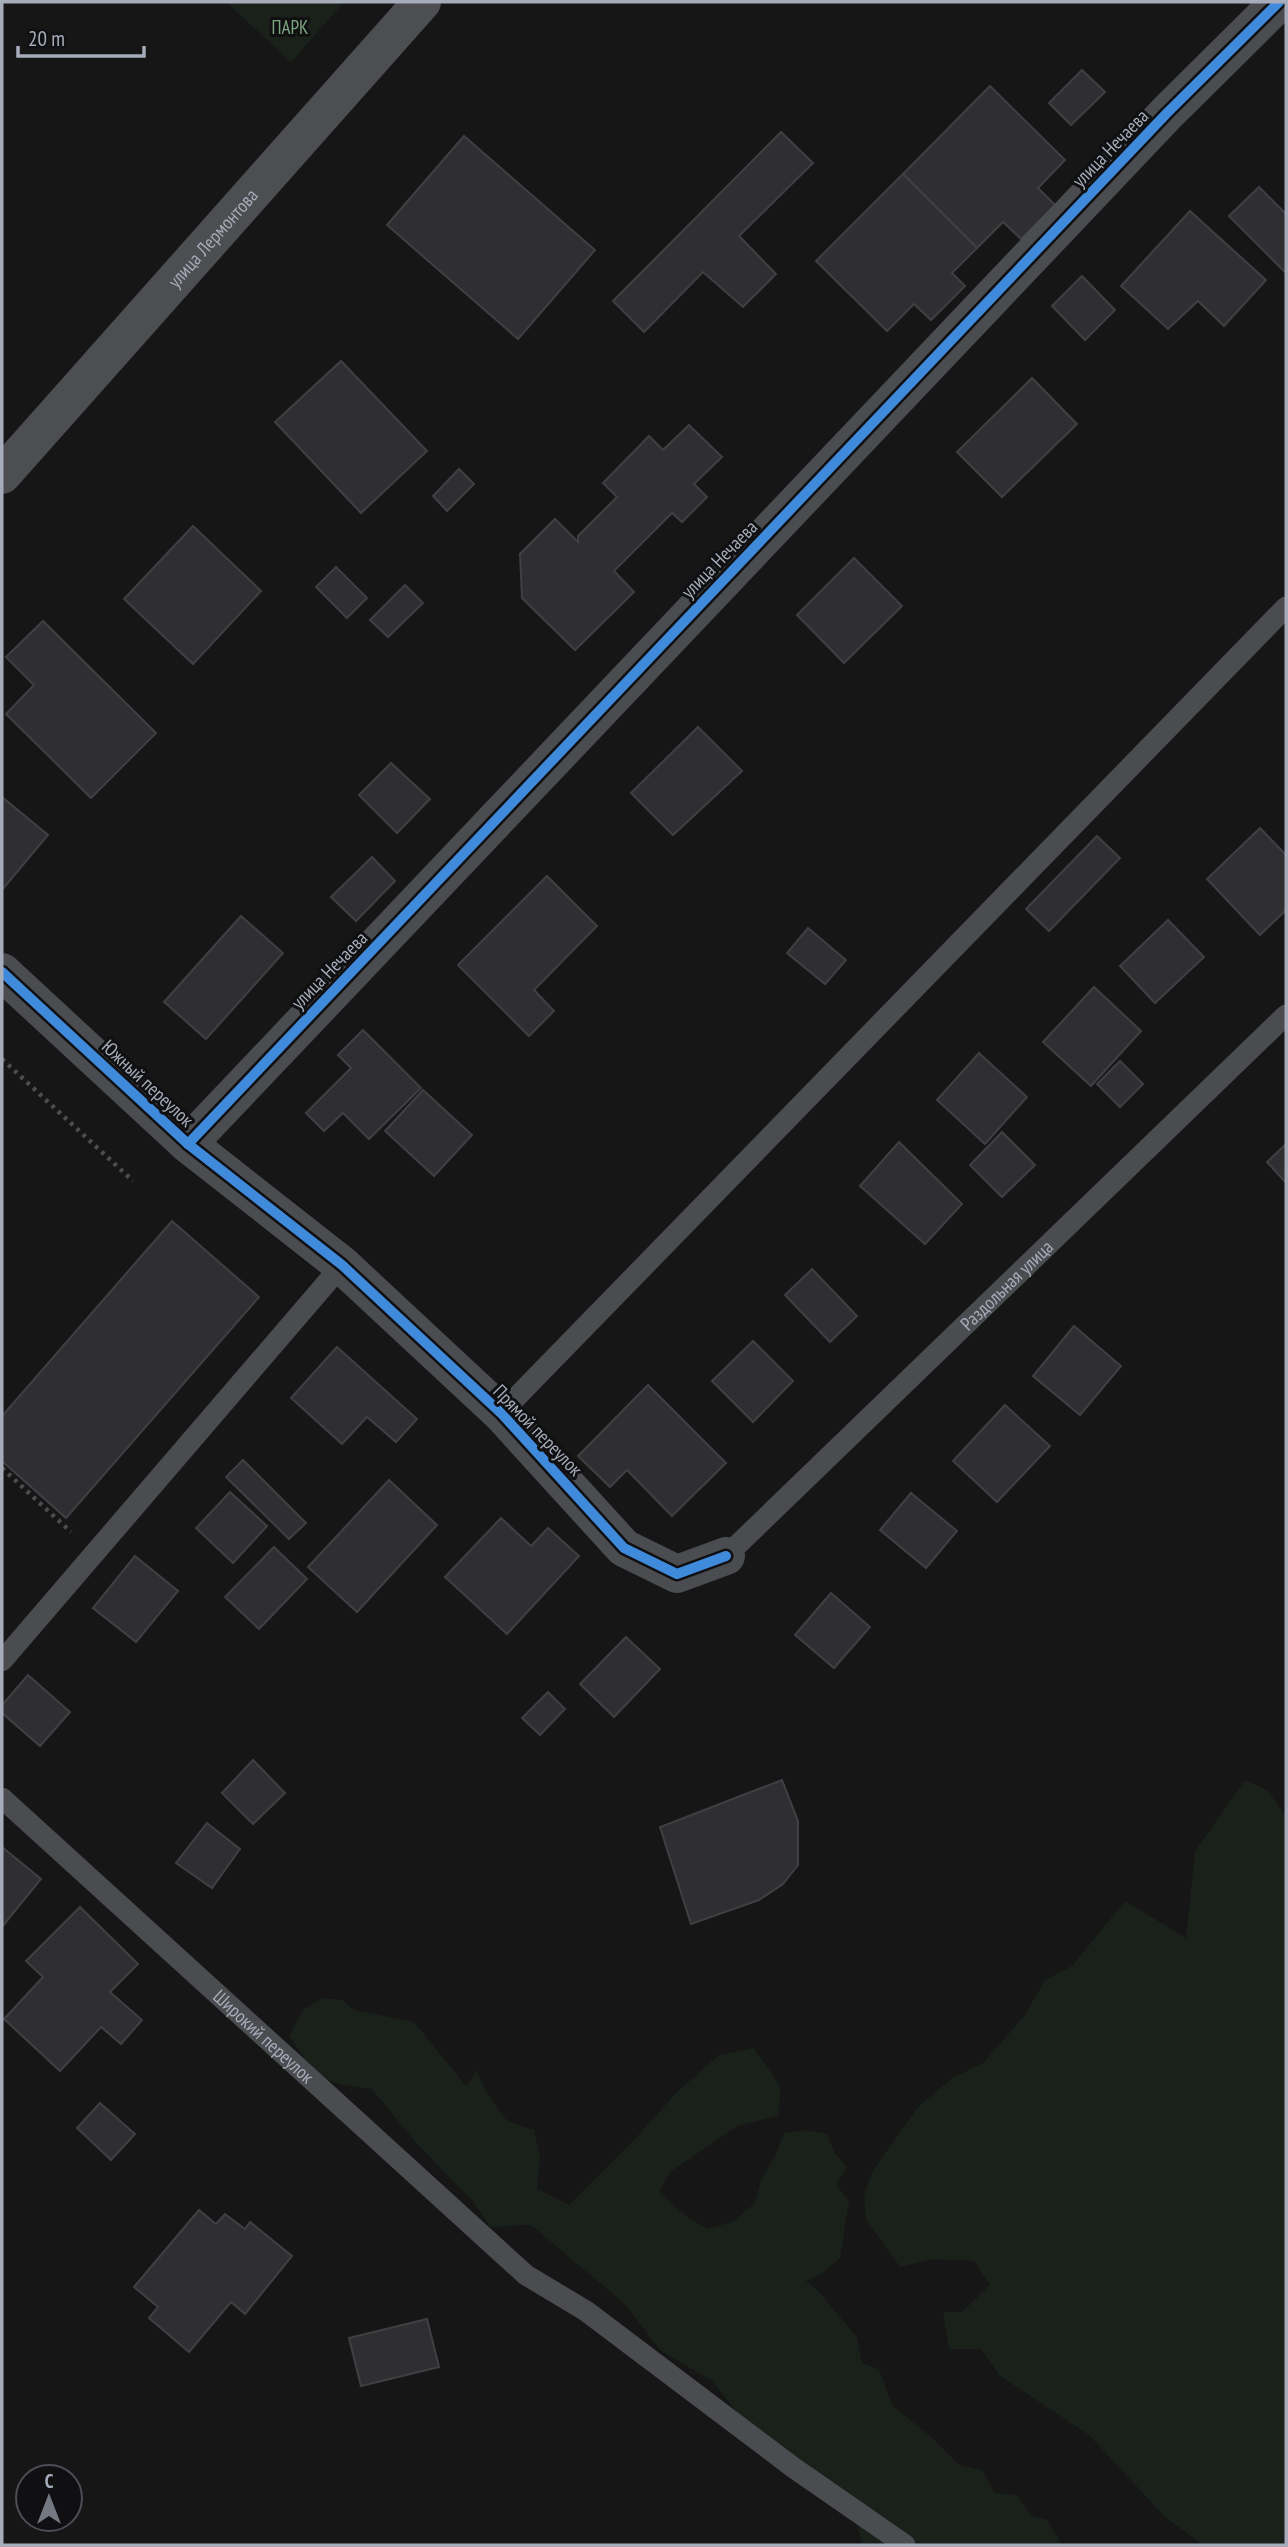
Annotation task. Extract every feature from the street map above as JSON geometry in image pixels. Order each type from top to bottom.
[{"type":"main road","name":"улица Лермонтова","points":[[2,475],[422,2]]},
{"type":"street","name":"улица Нечаева","points":[[188,1144],[1167,113],[1279,2]]},
{"type":"street","name":"Южный переулок","points":[[2,972],[188,1144],[342,1265]]},
{"type":"street","name":"Прямой переулок","points":[[342,1265],[501,1413],[624,1548],[677,1574],[726,1556]]},
{"type":"lane","points":[[501,1413],[1286,607]]},
{"type":"lane","name":"Раздольная улица","points":[[726,1556],[1286,1015]]},
{"type":"lane","points":[[2,1661],[342,1265]]},
{"type":"lane","name":"Широкий переулок","points":[[2,1798],[526,2275],[586,2311],[794,2468],[905,2545]]},
{"type":"path","points":[[2,1059],[133,1181]]},
{"type":"path","points":[[2,1468],[95,1554]]},
{"type":"green space","name":"ПАРК","points":[[226,2],[344,2],[291,62]]},
{"type":"green space","points":[[1245,1780],[1267,1790],[1286,1816],[1286,2545],[1203,2545],[1165,2517],[1089,2435],[1000,2376],[981,2349],[949,2349],[943,2312],[962,2312],[990,2285],[974,2261],[933,2259],[900,2267],[866,2219],[864,2195],[873,2170],[918,2107],[951,2079],[983,2063],[1025,2015],[1045,1980],[1072,1966],[1125,1901],[1186,1938],[1195,1851]]},
{"type":"green space","points":[[322,1998],[342,2000],[354,2010],[414,2022],[466,2086],[477,2070],[486,2092],[507,2121],[534,2130],[540,2157],[537,2189],[569,2205],[677,2092],[719,2055],[754,2048],[780,2086],[779,2116],[737,2126],[670,2172],[659,2192],[687,2217],[708,2229],[734,2221],[755,2203],[761,2180],[784,2133],[805,2130],[827,2134],[834,2152],[847,2167],[836,2184],[849,2201],[840,2258],[820,2275],[806,2281],[818,2291],[857,2337],[862,2363],[879,2369],[892,2405],[930,2436],[959,2465],[982,2470],[995,2493],[1017,2495],[1031,2516],[1047,2520],[1062,2545],[862,2545],[855,2512],[755,2435],[712,2381],[660,2350],[626,2305],[531,2225],[490,2227],[473,2201],[417,2144],[372,2089],[330,2081],[314,2070],[289,2036],[303,2010]]},
{"type":"building","points":[[1082,70],[1105,92],[1071,125],[1049,103]]},
{"type":"building","points":[[990,86],[1065,160],[1038,188],[1055,205],[1021,239],[1003,222],[977,248],[903,174]]},
{"type":"building","points":[[781,132],[813,163],[739,236],[776,274],[743,307],[703,272],[644,332],[613,301]]},
{"type":"building","points":[[464,136],[595,250],[518,339],[387,225]]},
{"type":"building","points":[[903,174],[977,248],[952,273],[965,286],[931,320],[914,304],[887,331],[816,261]]},
{"type":"building","points":[[1259,187],[1286,214],[1286,273],[1229,216]]},
{"type":"building","points":[[1190,211],[1266,280],[1224,326],[1198,301],[1168,329],[1121,286]]},
{"type":"building","points":[[1082,276],[1115,310],[1085,340],[1052,306]]},
{"type":"building","points":[[341,361],[427,451],[361,513],[275,422]]},
{"type":"building","points":[[1032,378],[1077,424],[1002,497],[957,452]]},
{"type":"building","points":[[689,425],[722,457],[694,484],[707,497],[682,522],[672,513],[614,571],[634,592],[575,650],[522,598],[520,554],[555,519],[578,542],[578,536],[617,497],[603,483],[649,436],[663,450]]},
{"type":"building","points":[[459,469],[474,484],[447,511],[433,496]]},
{"type":"building","points":[[193,526],[261,591],[193,664],[124,599]]},
{"type":"building","points":[[854,558],[902,606],[844,663],[797,615]]},
{"type":"building","points":[[336,567],[367,598],[347,618],[316,587]]},
{"type":"building","points":[[405,585],[423,603],[388,637],[370,620]]},
{"type":"building","points":[[43,621],[156,733],[91,798],[6,714],[34,685],[6,657]]},
{"type":"building","points":[[698,727],[742,771],[673,835],[631,793]]},
{"type":"building","points":[[391,763],[430,799],[397,833],[359,795]]},
{"type":"building","points":[[2,797],[48,835],[2,890]]},
{"type":"building","points":[[1260,828],[1286,855],[1286,910],[1260,935],[1207,879]]},
{"type":"building","points":[[1097,836],[1120,858],[1049,931],[1026,909]]},
{"type":"building","points":[[372,857],[395,881],[356,921],[331,897]]},
{"type":"building","points":[[547,876],[597,926],[534,990],[554,1011],[529,1036],[458,965]]},
{"type":"building","points":[[241,916],[283,953],[206,1039],[164,1002]]},
{"type":"building","points":[[1168,920],[1204,957],[1155,1003],[1120,966]]},
{"type":"building","points":[[808,928],[846,960],[825,984],[787,953]]},
{"type":"building","points":[[1094,987],[1141,1031],[1091,1086],[1043,1042]]},
{"type":"building","points":[[363,1030],[421,1088],[369,1139],[343,1113],[324,1131],[306,1113],[351,1068],[338,1055]]},
{"type":"building","points":[[979,1053],[1027,1097],[985,1144],[937,1100]]},
{"type":"building","points":[[1120,1061],[1143,1084],[1120,1107],[1097,1084]]},
{"type":"building","points":[[423,1090],[472,1135],[434,1176],[385,1131]]},
{"type":"building","points":[[1002,1132],[1035,1165],[1002,1197],[970,1165]]},
{"type":"building","points":[[899,1142],[962,1204],[925,1244],[860,1186]]},
{"type":"building","points":[[1286,1144],[1286,1183],[1267,1162]]},
{"type":"building","points":[[172,1221],[259,1297],[66,1518],[2,1461],[2,1416]]},
{"type":"building","points":[[812,1269],[857,1316],[830,1342],[785,1295]]},
{"type":"building","points":[[1074,1326],[1121,1366],[1080,1415],[1033,1376]]},
{"type":"building","points":[[753,1341],[793,1381],[753,1422],[712,1381]]},
{"type":"building","points":[[337,1347],[417,1419],[396,1442],[367,1417],[342,1444],[291,1398]]},
{"type":"building","points":[[648,1385],[726,1463],[672,1516],[627,1470],[610,1487],[578,1456]]},
{"type":"building","points":[[1005,1405],[1050,1446],[997,1502],[953,1461]]},
{"type":"building","points":[[243,1460],[306,1523],[289,1539],[226,1477]]},
{"type":"building","points":[[389,1480],[437,1525],[357,1612],[308,1567]]},
{"type":"building","points":[[230,1492],[267,1526],[233,1563],[196,1528]]},
{"type":"building","points":[[911,1493],[957,1531],[926,1568],[880,1530]]},
{"type":"building","points":[[501,1518],[531,1546],[548,1528],[579,1556],[507,1634],[445,1577]]},
{"type":"building","points":[[274,1547],[307,1579],[259,1629],[225,1597]]},
{"type":"building","points":[[135,1556],[178,1591],[136,1642],[93,1608]]},
{"type":"building","points":[[831,1593],[870,1627],[834,1668],[795,1635]]},
{"type":"building","points":[[626,1637],[660,1669],[614,1717],[580,1684]]},
{"type":"building","points":[[28,1675],[70,1712],[40,1746],[2,1713],[2,1705]]},
{"type":"building","points":[[548,1692],[565,1709],[540,1735],[522,1718]]},
{"type":"building","points":[[253,1760],[285,1793],[253,1824],[222,1793]]},
{"type":"building","points":[[782,1780],[798,1821],[798,1865],[783,1884],[759,1900],[691,1924],[660,1827]]},
{"type":"building","points":[[207,1823],[240,1849],[212,1888],[176,1863]]},
{"type":"building","points":[[2,1847],[41,1879],[2,1927]]},
{"type":"building","points":[[80,1907],[138,1964],[110,1992],[142,2020],[121,2044],[101,2027],[60,2071],[4,2019],[43,1977],[26,1961]]},
{"type":"building","points":[[100,2103],[135,2134],[111,2160],[77,2128]]},
{"type":"building","points":[[199,2210],[216,2224],[225,2214],[245,2229],[250,2222],[292,2256],[245,2314],[231,2302],[189,2352],[149,2318],[158,2307],[134,2287]]},
{"type":"building","points":[[427,2319],[439,2367],[361,2386],[349,2338]]},
{"type":"cycle path","points":[[188,1144],[1167,113],[1279,2]]},
{"type":"cycle path","points":[[2,972],[188,1144],[342,1265],[501,1413],[624,1548],[677,1574],[726,1556]]}]
